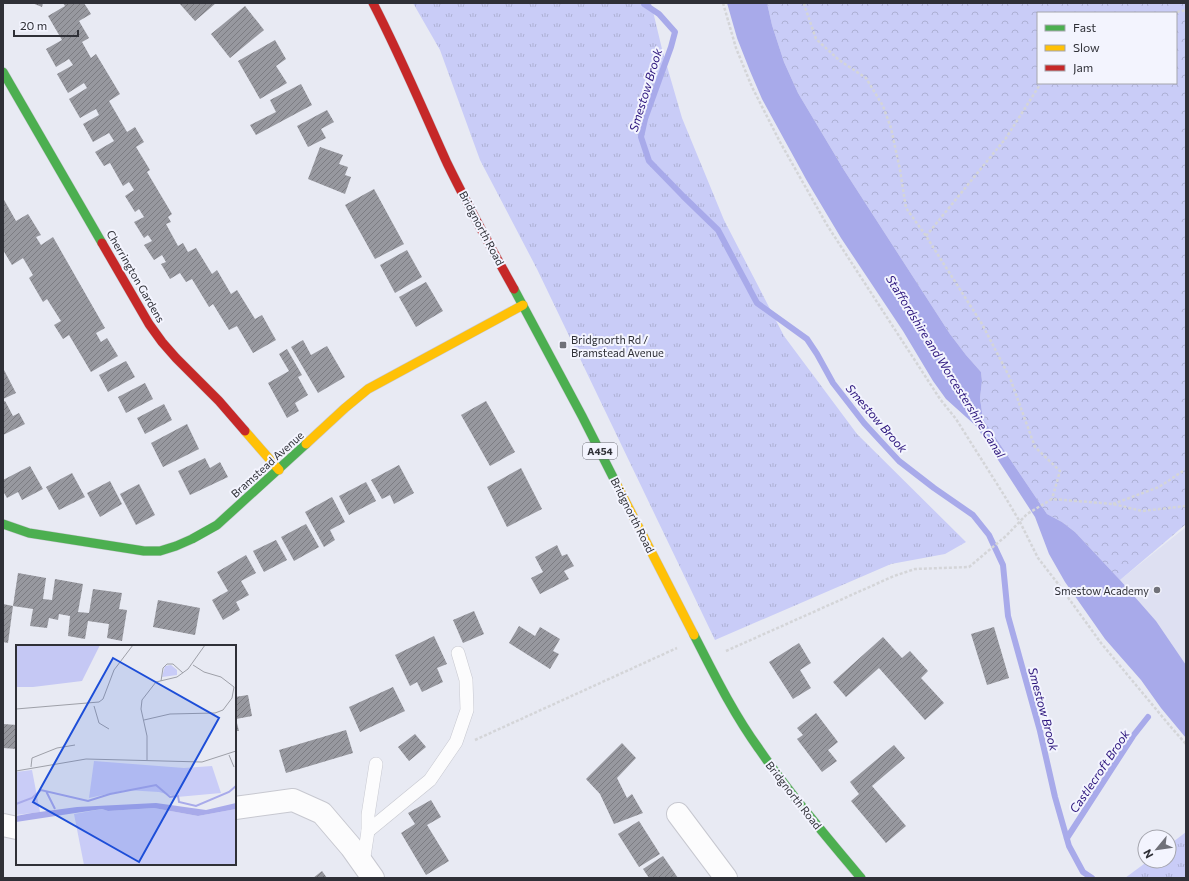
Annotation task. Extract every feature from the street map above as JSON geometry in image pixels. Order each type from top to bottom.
[{"type":"main road","name":"Bridgnorth Road","points":[[373,3],[396,49],[448,164],[480,227],[589,430],[726,697],[758,748],[799,803],[860,878]]},
{"type":"main road","name":"Cherrington Gardens","points":[[3,72],[148,324],[171,352],[219,401],[279,470]]},
{"type":"main road","name":"Bramstead Avenue","points":[[3,524],[29,533],[144,551],[160,551],[176,546],[217,525],[279,470],[345,408],[368,389],[523,305]]},
{"type":"street","points":[[236,808],[293,800],[322,813],[367,870]]},
{"type":"street","points":[[678,814],[726,878]]},
{"type":"street","points":[[3,825],[16,828]]},
{"type":"lane","points":[[368,831],[430,780],[456,742],[467,710],[466,680],[458,653]]},
{"type":"lane","points":[[367,870],[368,815],[376,764]]},
{"type":"path","points":[[723,3],[736,48],[752,87],[780,142],[823,218],[940,400],[956,419],[1019,523],[1038,558],[1101,644],[1186,744]]},
{"type":"path","points":[[804,3],[816,39],[839,60],[866,78],[883,106],[891,128],[906,208],[926,236],[982,324],[1010,378],[1035,447],[1060,471],[1052,499]]},
{"type":"path","points":[[926,236],[1006,138],[1040,84]]},
{"type":"path","points":[[1113,504],[1159,487],[1186,469]]},
{"type":"path","points":[[707,659],[894,576],[915,569],[969,567],[1006,536],[1027,514],[1052,499],[1113,504],[1142,511],[1186,506]]},
{"type":"path","points":[[450,752],[696,639]]},
{"type":"shaded area","name":"Smestow Academy","points":[[1186,527],[1186,665],[1156,621],[1120,580]]},
{"type":"green space","points":[[413,3],[651,3],[662,49],[682,118],[724,220],[784,336],[857,434],[966,542],[945,554],[891,564],[715,640],[537,269],[480,160],[440,50]]},
{"type":"green space","points":[[767,3],[1186,3],[1186,524],[1120,580],[1075,532],[1062,522],[1047,514],[983,419],[980,398],[982,381],[981,372],[950,334],[844,170],[798,93],[784,62],[772,25]]},
{"type":"green space","points":[[1186,832],[1186,878],[1125,878],[1137,869],[1177,869],[1177,839]]},
{"type":"water","name":"Staffordshire and Worcestershire Canal","points":[[727,3],[767,3],[772,25],[784,62],[798,93],[844,170],[950,334],[981,372],[982,381],[980,398],[983,419],[1047,514],[1062,522],[1075,532],[1120,580],[1156,621],[1186,665],[1186,738],[1161,708],[1141,680],[1105,639],[1065,582],[1049,554],[1035,517],[976,426],[946,399],[933,381],[903,331],[841,238],[807,181],[762,99],[737,38]]},
{"type":"building","points":[[32,3],[43,3],[42,7]]},
{"type":"building","points":[[63,3],[84,3],[91,14],[79,21],[89,38],[82,42],[91,58],[96,54],[120,94],[109,101],[127,132],[135,127],[144,142],[136,147],[150,170],[147,172],[172,214],[168,217],[171,222],[166,224],[178,246],[183,243],[188,252],[196,248],[212,274],[217,270],[231,294],[237,290],[255,319],[262,315],[276,340],[253,353],[237,326],[229,330],[213,304],[209,307],[192,279],[186,282],[180,273],[170,279],[161,264],[166,262],[162,255],[154,260],[144,245],[152,241],[148,235],[144,238],[134,222],[144,217],[139,209],[135,212],[125,196],[134,190],[129,182],[123,186],[110,163],[104,166],[95,152],[114,141],[109,133],[93,142],[83,124],[99,115],[96,109],[80,118],[69,99],[87,88],[84,83],[68,93],[57,74],[73,65],[69,59],[56,67],[46,49],[62,40],[48,16],[65,6]]},
{"type":"building","points":[[179,3],[216,3],[195,21]]},
{"type":"building","points":[[245,6],[264,30],[230,58],[211,34]]},
{"type":"building","points":[[275,40],[286,59],[276,66],[287,83],[260,99],[238,61]]},
{"type":"building","points":[[301,84],[312,105],[256,135],[250,125],[276,112],[270,100]]},
{"type":"building","points":[[327,110],[334,122],[321,129],[326,138],[308,147],[297,126]]},
{"type":"building","points":[[320,147],[343,155],[339,164],[348,167],[345,175],[351,177],[345,194],[308,179]]},
{"type":"building","points":[[374,189],[404,244],[375,259],[345,205]]},
{"type":"building","points":[[3,198],[16,221],[28,214],[41,235],[36,237],[41,245],[53,237],[105,328],[96,333],[101,342],[107,338],[118,356],[91,372],[69,335],[63,339],[54,325],[61,321],[47,299],[43,302],[29,278],[33,275],[23,258],[12,265],[3,250]]},
{"type":"building","points":[[407,250],[422,277],[395,293],[380,265]]},
{"type":"building","points":[[426,282],[443,311],[416,327],[399,297]]},
{"type":"building","points":[[303,340],[311,355],[327,346],[345,377],[318,393],[291,347]]},
{"type":"building","points":[[287,349],[302,375],[298,377],[308,395],[295,403],[299,411],[287,418],[268,383],[289,371],[279,354]]},
{"type":"building","points":[[126,361],[135,377],[108,392],[99,375]]},
{"type":"building","points":[[3,368],[16,393],[3,399]]},
{"type":"building","points":[[145,383],[153,399],[126,413],[118,397]]},
{"type":"building","points":[[5,401],[13,416],[19,413],[25,424],[3,435],[3,402]]},
{"type":"building","points":[[486,401],[515,452],[490,466],[461,415]]},
{"type":"building","points":[[164,404],[172,420],[145,434],[137,418]]},
{"type":"building","points":[[187,424],[199,449],[163,467],[151,443]]},
{"type":"building","points":[[205,458],[210,468],[220,462],[228,477],[190,495],[178,471]]},
{"type":"building","points":[[399,465],[414,493],[394,504],[390,495],[382,499],[371,480]]},
{"type":"building","points":[[30,466],[43,489],[22,500],[18,492],[7,498],[3,491],[3,480]]},
{"type":"building","points":[[521,468],[542,509],[507,527],[487,487]]},
{"type":"building","points":[[72,473],[85,497],[59,510],[46,487]]},
{"type":"building","points":[[110,481],[122,504],[100,517],[87,493]]},
{"type":"building","points":[[366,482],[376,501],[349,515],[339,496]]},
{"type":"building","points":[[139,484],[155,515],[136,525],[120,494]]},
{"type":"building","points":[[332,497],[345,522],[330,530],[335,540],[324,547],[305,512]]},
{"type":"building","points":[[306,524],[319,547],[294,561],[281,537]]},
{"type":"building","points":[[276,540],[287,560],[264,572],[253,551]]},
{"type":"building","points":[[557,545],[562,556],[567,554],[574,566],[564,571],[569,579],[540,594],[531,578],[543,572],[535,557]]},
{"type":"building","points":[[246,555],[256,573],[241,581],[249,595],[236,602],[240,610],[223,620],[212,600],[228,591],[217,572]]},
{"type":"building","points":[[18,573],[46,578],[43,599],[52,600],[55,579],[83,584],[78,612],[89,613],[93,589],[122,593],[119,609],[127,610],[122,641],[107,638],[109,624],[88,621],[85,639],[68,636],[70,616],[59,614],[58,620],[49,618],[47,628],[30,626],[33,609],[13,606]]},
{"type":"building","points":[[158,600],[200,608],[195,635],[153,627]]},
{"type":"building","points":[[3,604],[13,606],[8,643],[3,642]]},
{"type":"building","points":[[474,611],[484,634],[463,643],[453,620]]},
{"type":"building","points":[[519,626],[535,636],[540,627],[560,639],[553,651],[559,654],[550,669],[509,643]]},
{"type":"building","points":[[994,627],[1009,678],[987,685],[971,634]]},
{"type":"building","points":[[434,636],[447,664],[437,668],[443,682],[422,692],[417,682],[410,686],[395,655]]},
{"type":"building","points":[[883,637],[902,658],[910,651],[928,671],[921,678],[944,703],[925,720],[879,668],[846,697],[833,682]]},
{"type":"building","points":[[799,643],[811,663],[800,670],[811,688],[793,699],[769,662]]},
{"type":"building","points":[[393,687],[405,711],[360,732],[349,707]]},
{"type":"building","points":[[248,695],[252,716],[236,719],[236,697]]},
{"type":"building","points":[[816,713],[838,742],[828,750],[837,761],[822,772],[797,739],[803,735],[797,728]]},
{"type":"building","points":[[236,719],[239,731],[236,731]]},
{"type":"building","points":[[3,724],[16,725],[16,749],[3,748]]},
{"type":"building","points":[[346,730],[353,753],[286,773],[279,750]]},
{"type":"building","points":[[415,734],[426,747],[409,761],[398,747]]},
{"type":"building","points":[[622,743],[636,758],[617,778],[627,798],[632,794],[643,813],[614,824],[600,794],[586,779]]},
{"type":"building","points":[[894,745],[905,758],[872,786],[906,826],[886,843],[851,801],[859,794],[850,782]]},
{"type":"building","points":[[431,800],[441,817],[427,825],[449,861],[426,875],[401,833],[415,824],[408,813]]},
{"type":"building","points":[[639,821],[660,854],[639,867],[618,834]]},
{"type":"building","points":[[663,856],[678,878],[649,878],[643,869]]},
{"type":"building","points":[[322,871],[327,878],[313,878]]},
{"type":"waterway","name":"Smestow Brook","points":[[644,3],[659,14],[675,32],[645,119],[641,137],[649,161],[718,230],[757,303],[807,339],[833,383],[864,423],[899,461],[973,515],[989,535],[1003,565],[1008,616],[1040,731],[1055,797],[1069,846],[1083,872],[1092,878]]},
{"type":"waterway","name":"Castlecroft Brook","points":[[1067,838],[1133,736],[1148,717]]},
{"type":"traffic: fast","points":[[3,72],[102,243]]},
{"type":"traffic: fast","points":[[514,289],[616,483]]},
{"type":"traffic: fast","points":[[3,524],[29,533],[144,551],[160,551],[192,539],[217,525],[306,444]]},
{"type":"traffic: fast","points":[[694,635],[724,693],[771,766],[861,878]]},
{"type":"traffic: slow","points":[[306,444],[368,389],[523,305]]},
{"type":"traffic: slow","points":[[245,431],[279,470]]},
{"type":"traffic: slow","points":[[616,483],[694,635]]},
{"type":"traffic: jam","points":[[373,3],[447,163],[514,289]]},
{"type":"traffic: jam","points":[[102,243],[149,324],[162,342],[219,401],[245,431]]},
{"type":"place","name":"Bridgnorth Rd / Bramstead Avenue","points":[[563,345]]},
{"type":"place","name":"Smestow Academy","points":[[1157,590]]}]
